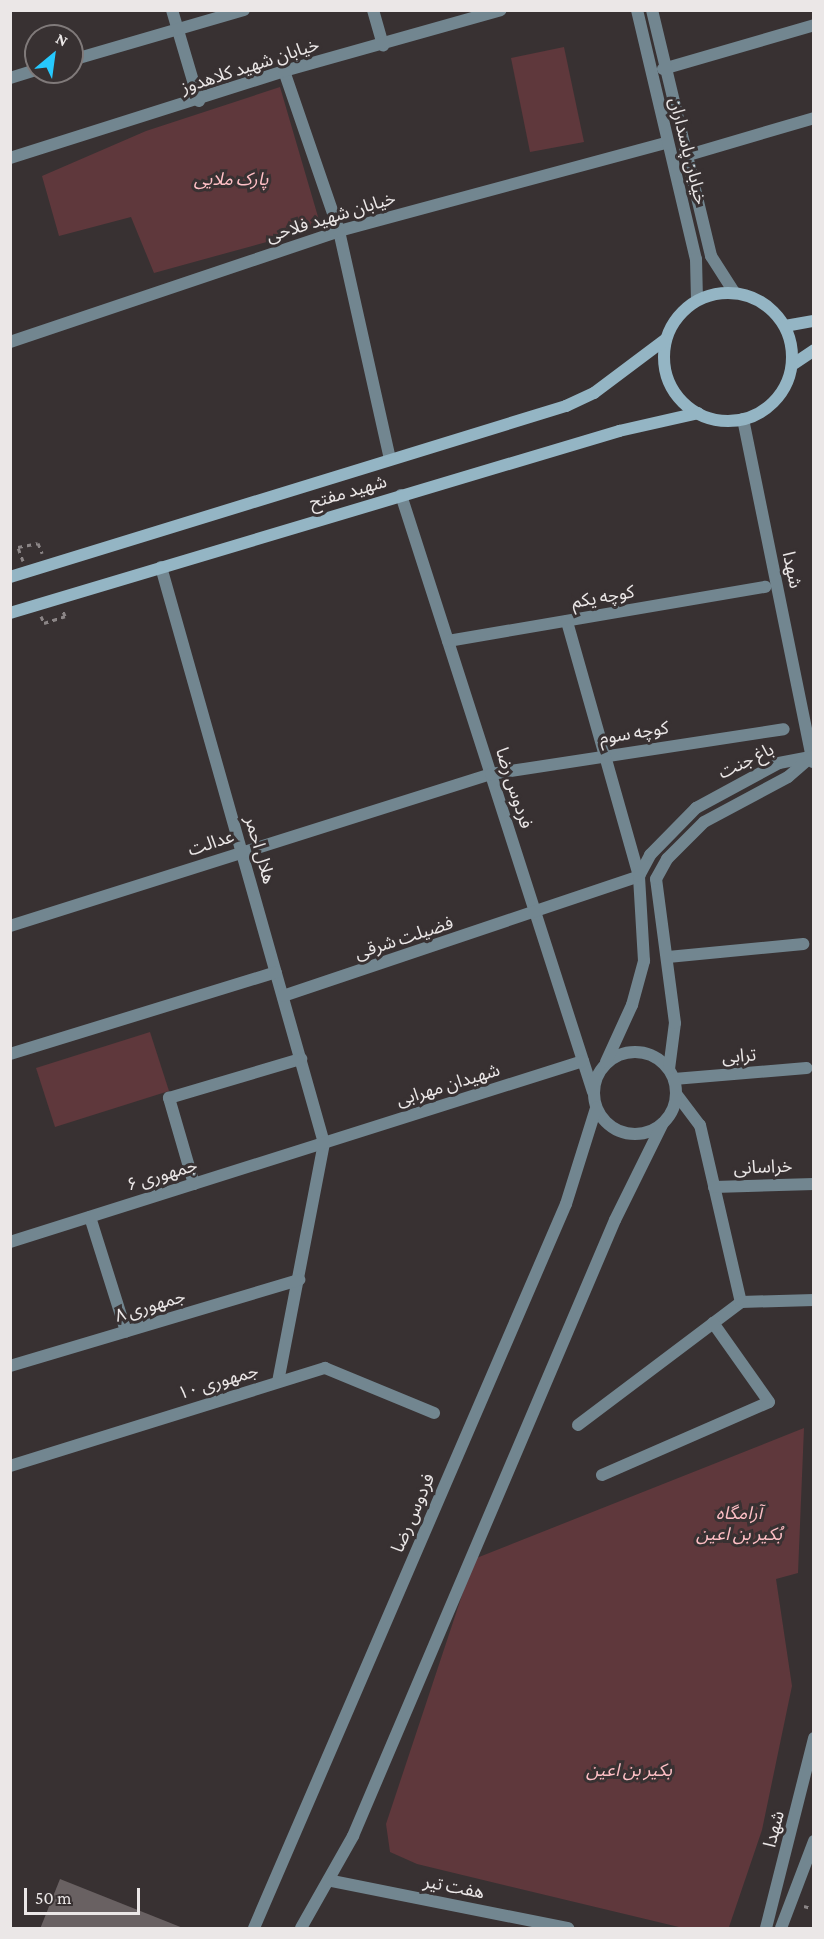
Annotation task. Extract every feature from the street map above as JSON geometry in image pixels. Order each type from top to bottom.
[{"type":"main road","points":[[792,365],[784,326],[762,302],[734,292],[697,300],[683,310],[666,339],[666,373],[684,403],[698,413],[743,419],[770,405],[792,365],[813,350]]},
{"type":"main road","points":[[784,326],[813,321]]},
{"type":"main road","name":"شهید مفتح","points":[[10,577],[582,400],[666,339]]},
{"type":"main road","name":"شهید مفتح","points":[[10,613],[401,495],[698,413]]},
{"type":"street","points":[[172,10],[200,101]]},
{"type":"street","points":[[84,57],[244,10]]},
{"type":"street","points":[[373,10],[383,46]]},
{"type":"street","name":"خیابان شهید کلاهدوز","points":[[10,158],[200,101],[284,71],[383,46],[501,10]]},
{"type":"street","name":"خیابان پاسداران","points":[[636,10],[666,143],[696,259],[697,300]]},
{"type":"street","name":"خیابان پاسداران","points":[[652,10],[663,69],[711,256],[734,292]]},
{"type":"street","points":[[663,69],[813,25]]},
{"type":"street","points":[[284,71],[339,231],[390,459]]},
{"type":"street","points":[[685,156],[813,118]]},
{"type":"street","name":"خیابان شهید فلاحی","points":[[10,342],[339,231],[666,143]]},
{"type":"street","name":"شهدا","points":[[743,419],[813,758]]},
{"type":"street","name":"فردوس رضا","points":[[401,495],[593,1092]]},
{"type":"street","name":"هلال احمر","points":[[161,567],[324,1143]]},
{"type":"street","name":"کوچه یکم","points":[[448,641],[765,587]]},
{"type":"street","points":[[567,621],[639,876],[644,961],[632,1005],[593,1092],[596,1108],[611,1126],[633,1135],[663,1123]]},
{"type":"street","name":"کوچه سوم","points":[[490,774],[784,729]]},
{"type":"street","name":"باغ جنت","points":[[639,876],[650,855],[696,808],[779,763],[813,758]]},
{"type":"street","name":"باغ جنت","points":[[671,1074],[675,1023],[668,957],[654,896],[667,859],[704,822],[788,777],[813,758]]},
{"type":"street","name":"عدالت","points":[[10,926],[490,774]]},
{"type":"street","name":"فضیلت شرقی","points":[[283,996],[536,914],[639,876]]},
{"type":"street","points":[[668,957],[803,944]]},
{"type":"street","points":[[10,1054],[276,972]]},
{"type":"street","points":[[606,1062],[632,1051],[646,1053],[671,1074],[676,1095],[700,1125],[741,1302]]},
{"type":"street","points":[[194,1184],[169,1098],[301,1059]]},
{"type":"street","name":"شهیدان مهرابی","points":[[324,1143],[583,1061]]},
{"type":"street","name":"ترابی","points":[[671,1074],[807,1068]]},
{"type":"street","points":[[301,1929],[332,1881],[615,1220],[676,1095]]},
{"type":"street","name":"فردوس رضا","points":[[254,1929],[566,1204],[596,1108]]},
{"type":"street","points":[[278,1382],[324,1143]]},
{"type":"street","name":"جمهوری ۶","points":[[10,1242],[324,1143]]},
{"type":"street","name":"خراسانی","points":[[714,1187],[813,1184]]},
{"type":"street","points":[[90,1216],[126,1332]]},
{"type":"street","name":"جمهوری ۸","points":[[10,1366],[299,1280]]},
{"type":"street","points":[[578,1425],[741,1302],[813,1300]]},
{"type":"street","points":[[602,1475],[769,1402],[713,1323]]},
{"type":"street","name":"جمهوری ۱۰","points":[[10,1466],[325,1368],[434,1413]]},
{"type":"street","name":"شهدا","points":[[766,1929],[813,1738]]},
{"type":"street","points":[[781,1929],[813,1840]]},
{"type":"street","name":"هفت تیر","points":[[332,1881],[568,1929]]},
{"type":"path","points":[[18,547],[38,543]]},
{"type":"path","points":[[44,623],[65,616]]},
{"type":"green space","points":[[564,47],[584,142],[530,152],[511,58]]},
{"type":"green space","name":"پارک ملایی","points":[[280,87],[321,227],[154,273],[131,217],[59,236],[42,176],[146,131]]},
{"type":"green space","points":[[150,1032],[169,1091],[55,1127],[36,1068]]},
{"type":"green space","name":"بکیر بن اعین","points":[[804,1428],[798,1573],[776,1579],[792,1686],[762,1830],[729,1927],[683,1928],[417,1864],[390,1852],[386,1824],[474,1559]]},
{"type":"building","points":[[60,1879],[183,1928],[183,1929],[40,1929]]},
{"type":"park label","name":"آرامگاه بُکیر بن اعین","points":[[739,1524]]}]
